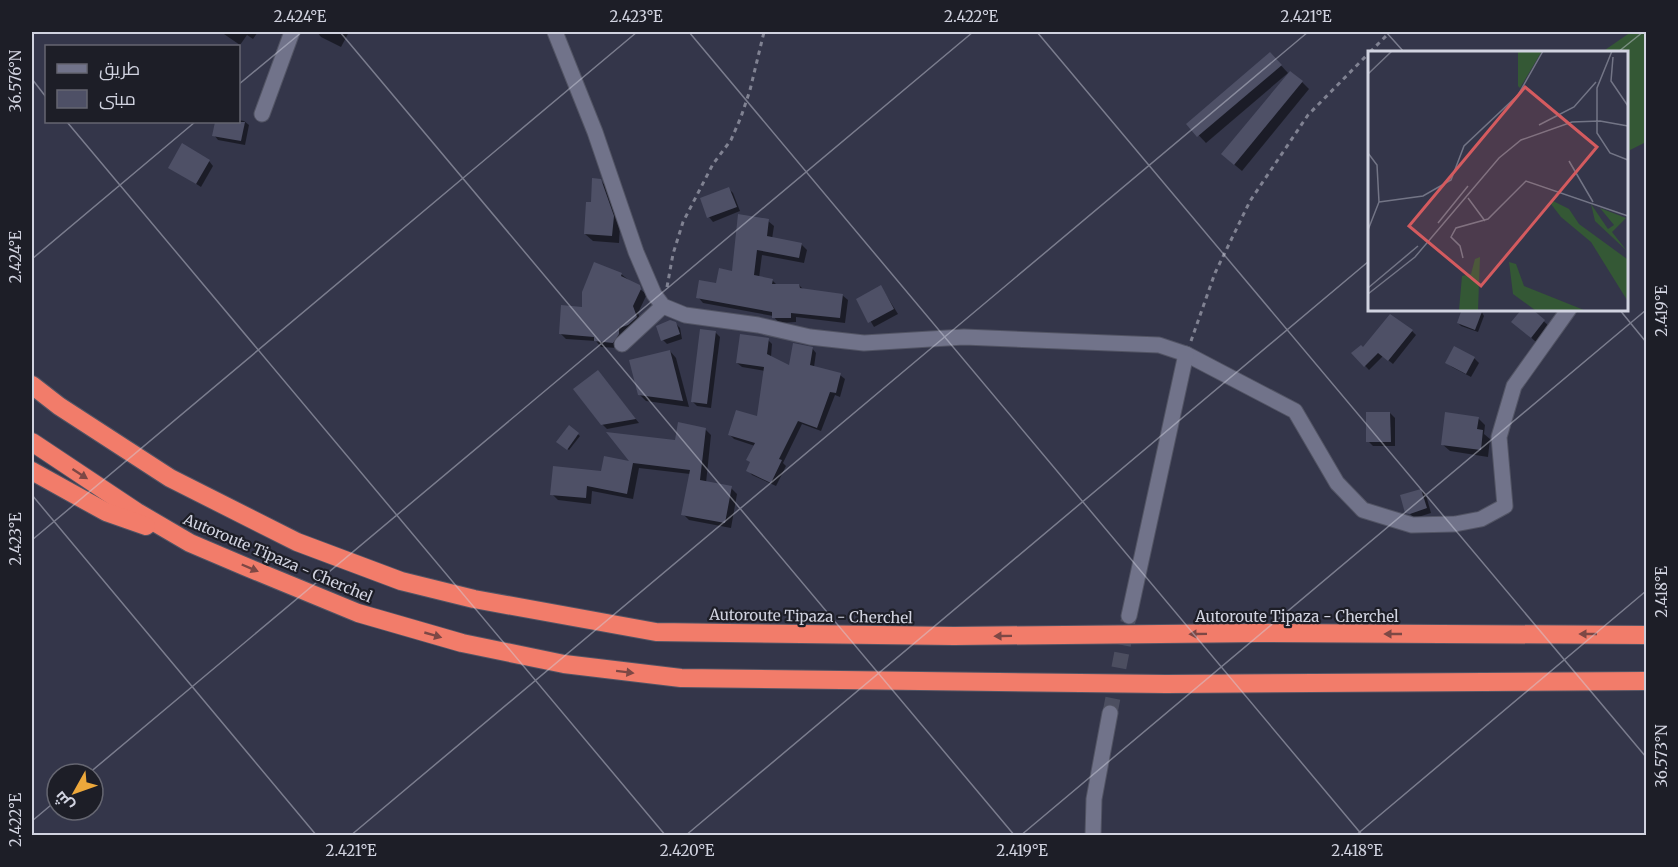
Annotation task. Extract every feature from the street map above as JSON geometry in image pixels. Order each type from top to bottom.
[{"type":"highway","name":"Autoroute Tipaza - Cherchel","points":[[32,385],[59,406],[170,478],[297,542],[401,581],[463,597],[568,618],[656,632],[954,636],[1246,633],[1647,635]]},
{"type":"highway","name":"Autoroute Tipaza - Cherchel","points":[[32,442],[137,512],[190,543],[358,613],[462,643],[564,664],[681,678],[1166,684],[1647,681]]},
{"type":"highway","points":[[32,471],[106,512],[190,543]]},
{"type":"street","points":[[262,114],[292,32]]},
{"type":"street","points":[[555,32],[595,132],[636,252],[654,294],[663,306],[685,315],[758,325],[810,338],[864,343],[964,337],[1159,345],[1186,354],[1294,411],[1337,483],[1363,510],[1412,525],[1455,524],[1481,519],[1505,506],[1498,437],[1514,386],[1568,310]]},
{"type":"street","points":[[622,344],[663,306]]},
{"type":"street","points":[[1129,616],[1186,354]]},
{"type":"street","points":[[1093,836],[1094,799],[1110,713]]},
{"type":"path","points":[[663,306],[673,254],[683,222],[697,192],[730,140],[741,117],[764,32]]},
{"type":"path","points":[[1371,51],[1390,32]]},
{"type":"path","points":[[1186,354],[1215,273],[1250,201],[1308,115],[1368,54]]},
{"type":"green space","points":[[1631,32],[1646,32],[1646,142],[1627,152],[1627,51],[1603,51]]},
{"type":"building","points":[[1270,52],[1282,65],[1197,137],[1186,124]]},
{"type":"building","points":[[1290,71],[1303,81],[1234,165],[1221,154]]},
{"type":"building","points":[[245,122],[241,141],[212,136],[215,123]]},
{"type":"building","points":[[182,143],[210,160],[196,184],[168,168]]},
{"type":"building","points":[[592,178],[601,179],[614,216],[612,236],[584,234],[586,202],[591,202]]},
{"type":"building","points":[[729,187],[737,207],[707,218],[700,198]]},
{"type":"building","points":[[738,214],[769,219],[767,236],[802,243],[799,258],[757,250],[754,275],[773,279],[772,284],[799,284],[800,288],[843,294],[840,318],[791,313],[791,318],[772,318],[772,312],[696,298],[699,280],[716,283],[719,268],[732,271]]},
{"type":"building","points":[[594,262],[622,273],[621,276],[640,285],[641,289],[633,306],[637,317],[628,325],[619,328],[619,334],[613,343],[594,341],[594,337],[559,334],[561,305],[582,307],[582,292]]},
{"type":"building","points":[[881,285],[894,309],[868,323],[856,299]]},
{"type":"building","points":[[1462,310],[1483,310],[1475,330],[1457,323]]},
{"type":"building","points":[[1521,310],[1533,310],[1545,320],[1531,338],[1511,322]]},
{"type":"building","points":[[1390,314],[1413,330],[1388,361],[1378,353],[1364,367],[1351,353],[1361,345],[1363,347]]},
{"type":"building","points":[[670,320],[676,322],[680,334],[661,341],[656,326]]},
{"type":"building","points":[[700,329],[716,331],[707,404],[691,402]]},
{"type":"building","points":[[740,334],[769,338],[767,354],[789,365],[793,343],[813,347],[810,365],[841,373],[836,393],[830,392],[817,428],[798,421],[779,459],[782,460],[771,483],[746,471],[750,462],[746,460],[755,443],[728,435],[736,410],[757,416],[764,367],[736,363]]},
{"type":"building","points":[[1454,346],[1475,357],[1466,374],[1445,363]]},
{"type":"building","points":[[670,350],[683,401],[638,395],[629,360]]},
{"type":"building","points":[[598,370],[636,419],[601,425],[573,389]]},
{"type":"building","points":[[1366,412],[1390,412],[1391,442],[1366,442]]},
{"type":"building","points":[[1445,412],[1479,417],[1477,429],[1483,430],[1481,450],[1441,445]]},
{"type":"building","points":[[678,422],[706,428],[700,480],[732,486],[725,523],[681,515],[690,470],[633,463],[627,494],[587,486],[586,498],[550,495],[553,466],[601,471],[604,456],[629,461],[606,432],[675,440]]},
{"type":"building","points":[[569,425],[579,433],[567,450],[556,442]]},
{"type":"building","points":[[1421,489],[1427,508],[1410,514],[1405,513],[1400,495]]},
{"type":"tunnel","points":[[1110,713],[1129,616]]}]
